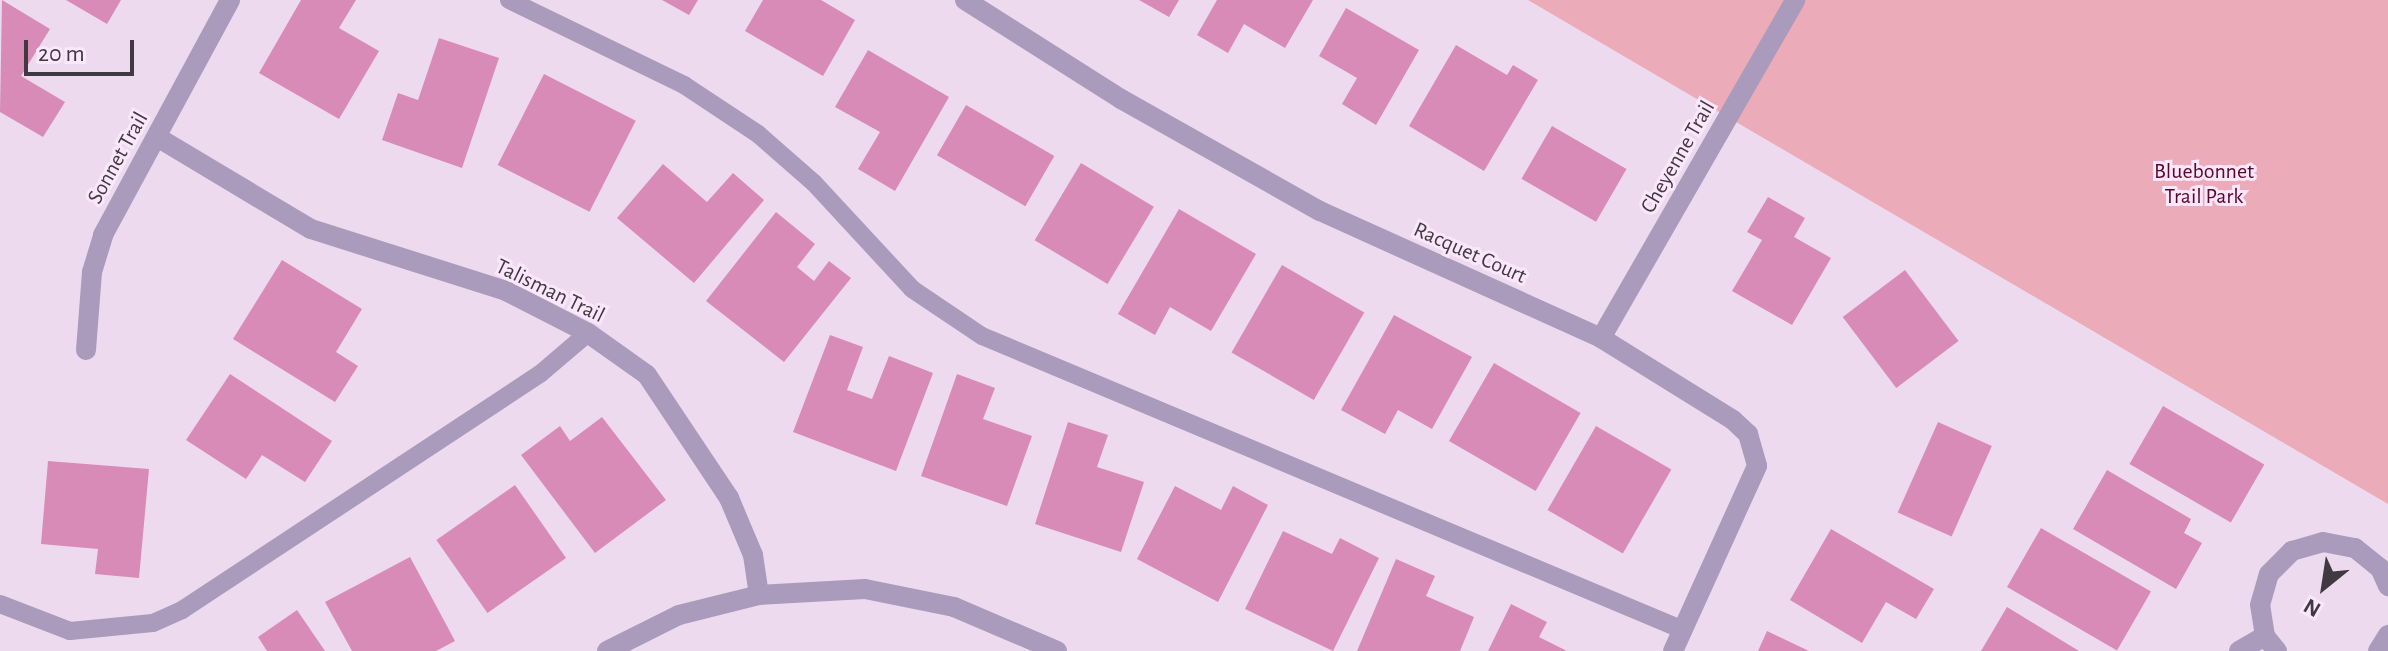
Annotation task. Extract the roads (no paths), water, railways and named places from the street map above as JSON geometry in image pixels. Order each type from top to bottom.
[{"type":"street","name":"Sonnet Trail","points":[[86,350],[92,272],[103,235],[230,0]]},
{"type":"street","name":"Racquet Court","points":[[965,0],[1121,99],[1320,211],[1601,338],[1733,420],[1755,449],[1748,496],[1673,651]]},
{"type":"street","name":"Cheyenne Trail","points":[[1601,338],[1795,0]]},
{"type":"street","name":"Talisman Trail","points":[[157,137],[311,229],[506,291],[588,333],[647,375],[701,449],[753,555],[759,595]]},
{"type":"street","points":[[2239,651],[2271,644],[2260,605],[2269,574],[2292,551],[2323,542],[2355,548],[2380,568],[2388,586]]},
{"type":"street","points":[[607,651],[679,615],[759,595],[865,589],[954,607],[1057,651]]},
{"type":"street","points":[[2378,651],[2388,635]]},
{"type":"lane","points":[[509,0],[684,85],[758,134],[814,183],[912,289],[982,336],[1683,630]]},
{"type":"lane","points":[[0,604],[70,631],[153,623],[182,610],[540,374],[588,333]]},
{"type":"park label","name":"Bluebonnet Trail Park","points":[[2204,184]]}]
